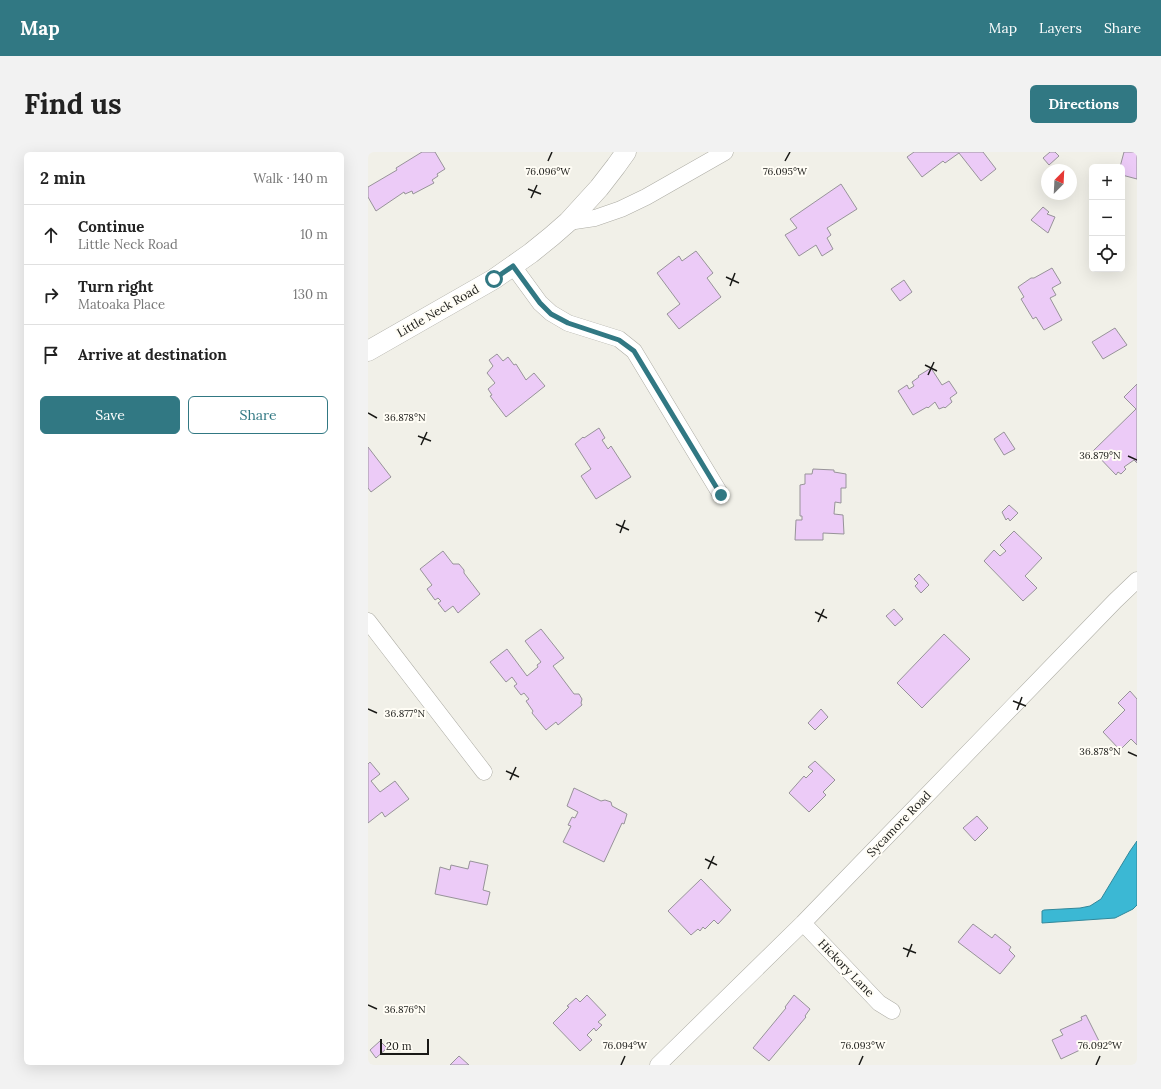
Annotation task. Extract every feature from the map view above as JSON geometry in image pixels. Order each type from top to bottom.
[{"type":"street","name":"Little Neck Road","points":[[368,352],[494,279],[552,236],[568,222],[599,188],[626,152]]},
{"type":"street","points":[[568,222],[595,218],[621,209],[646,197],[725,152]]},
{"type":"street","points":[[513,266],[540,303],[551,314],[568,323],[619,340],[634,351],[721,495]]},
{"type":"street","name":"Sycamore Road","points":[[658,1065],[803,923],[1109,607],[1137,580]]},
{"type":"street","points":[[368,621],[484,772]]},
{"type":"street","name":"Hickory Lane","points":[[803,923],[879,1003],[892,1011]]},
{"type":"water","points":[[1137,841],[1137,905],[1133,909],[1115,918],[1042,923],[1042,911],[1044,910],[1080,908],[1090,906],[1101,899]]},
{"type":"building","points":[[422,152],[435,152],[445,169],[437,174],[438,176],[432,180],[434,183],[413,194],[412,191],[405,194],[404,192],[376,211],[368,197],[368,187],[397,170],[396,168]]},
{"type":"building","points":[[914,152],[983,152],[996,169],[981,181],[959,153],[945,163],[943,161],[922,177],[907,157]]},
{"type":"building","points":[[1050,152],[1055,152],[1059,156],[1050,164],[1048,164],[1043,158]]},
{"type":"building","points":[[1124,152],[1137,152],[1137,179],[1125,176],[1125,164],[1121,164]]},
{"type":"building","points":[[841,184],[857,209],[827,228],[831,235],[827,238],[833,249],[822,256],[816,245],[799,256],[785,235],[797,228],[790,219]]},
{"type":"building","points":[[1043,207],[1049,212],[1047,214],[1055,217],[1048,233],[1031,220]]},
{"type":"building","points":[[696,251],[713,273],[707,278],[721,297],[679,329],[667,314],[680,304],[657,273],[679,256],[682,261]]},
{"type":"building","points":[[1052,268],[1061,283],[1052,288],[1056,295],[1050,298],[1062,320],[1044,330],[1036,317],[1033,319],[1021,299],[1024,297],[1018,287],[1031,278],[1034,278]]},
{"type":"building","points":[[904,280],[912,292],[900,301],[891,289]]},
{"type":"building","points":[[1115,328],[1127,345],[1103,359],[1092,342]]},
{"type":"building","points":[[497,354],[503,361],[508,357],[514,365],[516,364],[526,380],[534,373],[545,386],[506,417],[490,396],[492,395],[488,389],[495,383],[487,373],[493,366],[489,360]]},
{"type":"building","points":[[931,368],[942,385],[949,381],[957,393],[950,398],[952,402],[945,408],[939,409],[935,402],[928,408],[927,407],[913,415],[898,391],[907,385],[909,389],[914,386],[912,382],[919,377],[918,376]]},
{"type":"building","points":[[1137,384],[1137,463],[1134,460],[1124,467],[1126,469],[1121,474],[1118,472],[1116,475],[1093,451],[1136,409],[1124,397]]},
{"type":"building","points":[[599,428],[605,438],[602,440],[608,449],[611,446],[631,477],[596,499],[581,476],[591,469],[575,444],[583,437],[584,438]]},
{"type":"building","points":[[1004,432],[1015,449],[1004,455],[994,439]]},
{"type":"building","points":[[368,447],[391,477],[371,492],[368,488]]},
{"type":"building","points":[[813,469],[834,470],[834,472],[846,474],[846,488],[841,488],[841,503],[835,502],[834,514],[843,515],[844,534],[823,533],[823,540],[795,540],[796,520],[802,520],[802,516],[800,516],[800,485],[805,484],[805,474],[812,474]]},
{"type":"building","points":[[1009,505],[1018,513],[1010,521],[1008,518],[1006,520],[1002,512]]},
{"type":"building","points":[[1014,531],[1042,558],[1025,576],[1037,588],[1023,601],[984,561],[994,550],[1000,556],[1006,551],[1000,545]]},
{"type":"building","points":[[443,551],[453,564],[459,564],[480,594],[458,613],[453,606],[445,612],[438,603],[441,601],[438,598],[435,600],[427,589],[432,585],[420,569]]},
{"type":"building","points":[[919,574],[929,585],[921,593],[915,586],[918,583],[914,579]]},
{"type":"building","points":[[894,609],[903,619],[895,626],[886,616]]},
{"type":"building","points":[[541,629],[564,658],[553,666],[574,694],[579,694],[582,699],[582,705],[558,725],[556,722],[546,730],[532,713],[533,711],[526,701],[529,699],[524,693],[521,695],[514,686],[517,684],[512,677],[506,682],[490,662],[507,649],[527,676],[538,667],[537,665],[541,662],[525,641]]},
{"type":"building","points":[[944,634],[970,659],[922,708],[897,683]]},
{"type":"building","points":[[1130,691],[1137,699],[1137,745],[1131,739],[1120,750],[1103,732],[1125,710],[1118,703]]},
{"type":"building","points":[[821,709],[828,717],[815,730],[808,723]]},
{"type":"building","points":[[815,761],[835,780],[823,792],[826,795],[809,812],[789,793],[804,776],[806,778],[813,771],[808,767]]},
{"type":"building","points":[[370,762],[380,774],[371,781],[380,792],[395,781],[409,799],[385,817],[382,812],[368,823],[368,764]]},
{"type":"building","points":[[574,788],[601,801],[605,800],[611,802],[612,806],[627,814],[624,824],[622,823],[604,862],[563,842],[571,826],[568,825],[572,817],[575,818],[578,812],[567,806]]},
{"type":"building","points":[[977,816],[988,828],[975,841],[963,828]]},
{"type":"building","points":[[470,861],[488,865],[483,890],[490,892],[487,905],[435,894],[440,867],[450,870],[451,865],[468,869]]},
{"type":"building","points":[[701,879],[731,910],[718,924],[714,920],[705,929],[703,927],[700,931],[698,929],[691,935],[668,911]]},
{"type":"building","points":[[973,924],[992,938],[995,934],[1011,947],[1009,950],[1015,956],[1000,974],[958,942]]},
{"type":"building","points":[[587,995],[606,1015],[598,1022],[602,1025],[596,1031],[594,1028],[587,1035],[592,1040],[580,1051],[553,1023],[569,1007],[567,1006],[576,998],[580,1002]]},
{"type":"building","points":[[794,995],[810,1009],[805,1016],[806,1017],[769,1061],[753,1048],[786,1008],[785,1007]]},
{"type":"building","points":[[1086,1015],[1099,1041],[1061,1059],[1052,1040],[1063,1035],[1060,1030],[1082,1020],[1081,1017]]},
{"type":"building","points":[[380,1041],[387,1048],[376,1058],[370,1050]]},
{"type":"building","points":[[459,1056],[469,1065],[450,1065]]},
{"type":"route","points":[[494,279],[513,266],[540,303],[551,314],[568,323],[619,340],[634,351],[721,495]]}]
